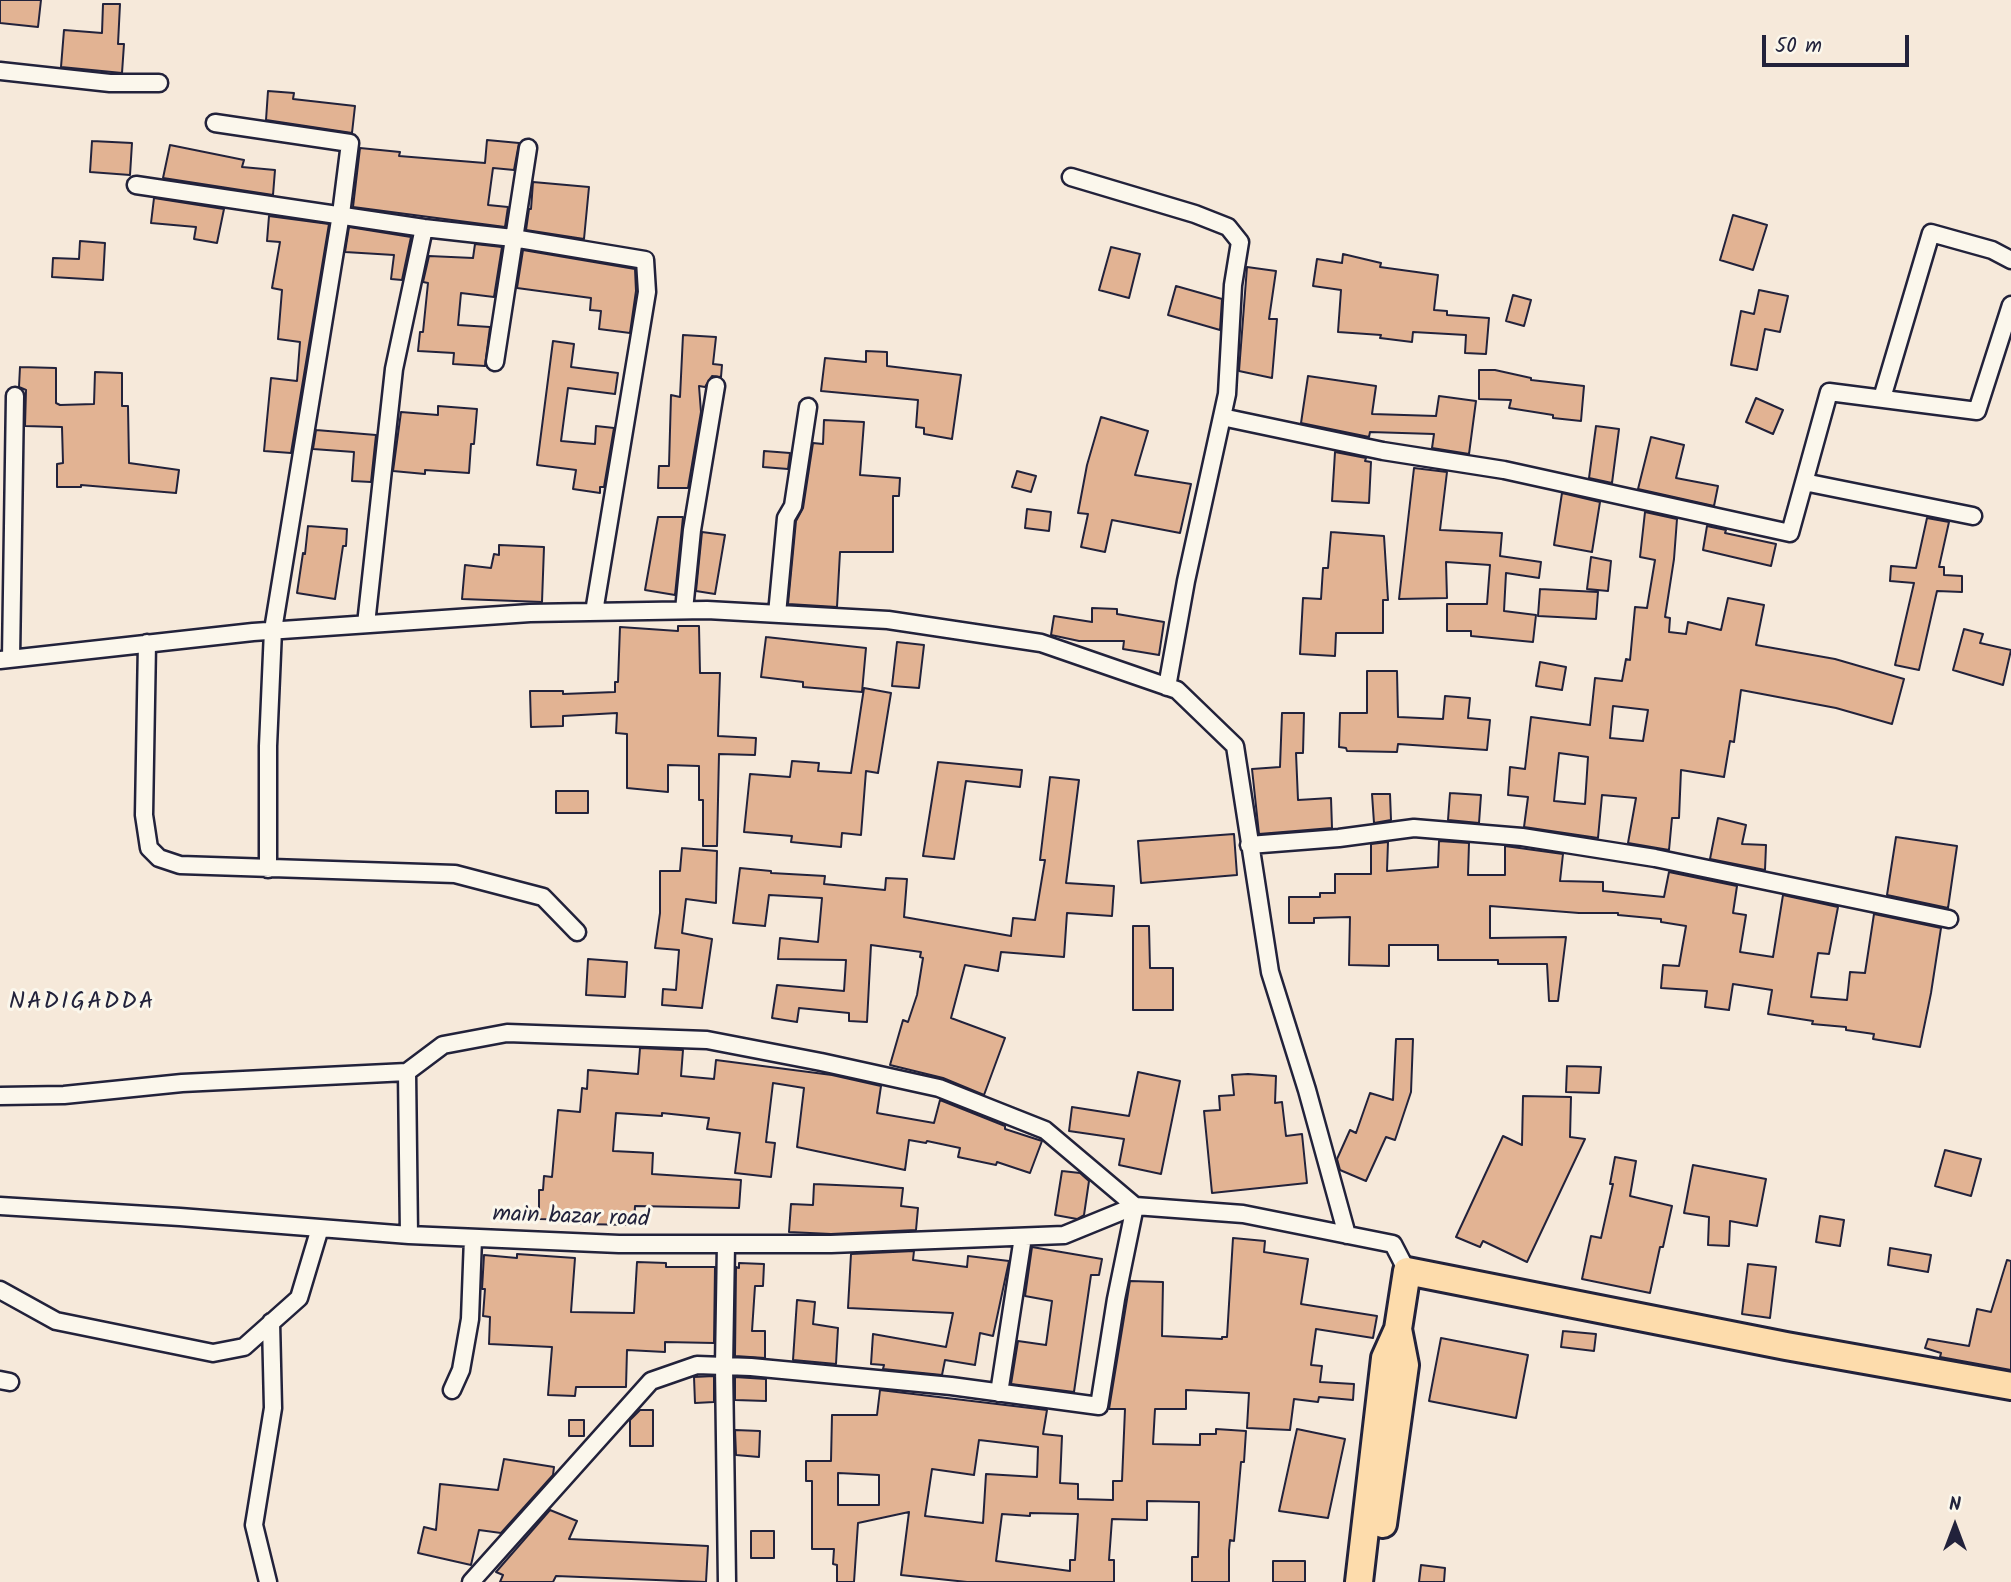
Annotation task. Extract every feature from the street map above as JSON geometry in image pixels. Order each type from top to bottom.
[{"type":"highway","points":[[1359,1582],[1385,1358],[1398,1329],[1407,1271],[1786,1346],[2011,1386]]},
{"type":"highway","points":[[1377,1582],[1405,1365],[1398,1329]]},
{"type":"street","points":[[0,71],[110,83],[159,83]]},
{"type":"street","points":[[215,123],[350,143],[341,214],[273,630],[268,746],[268,869]]},
{"type":"street","points":[[495,362],[528,148]]},
{"type":"street","points":[[1071,177],[1228,227],[1240,242],[1233,285],[1227,394],[1186,581],[1167,687]]},
{"type":"street","points":[[136,185],[424,228],[513,238],[645,260],[647,292],[594,612]]},
{"type":"street","points":[[366,624],[394,369],[424,228]]},
{"type":"street","points":[[1882,398],[1931,233],[1992,250],[2011,260]]},
{"type":"street","points":[[1222,417],[1383,451],[1504,470],[1790,533],[1829,391],[1977,411],[2011,305]]},
{"type":"street","points":[[684,610],[692,530],[716,386]]},
{"type":"street","points":[[15,396],[5,659],[273,630],[530,613],[684,610],[888,620],[1041,643],[1177,690],[1235,746],[1270,972],[1307,1090],[1347,1235]]},
{"type":"street","points":[[777,614],[786,518],[793,506],[808,407]]},
{"type":"street","points":[[1804,482],[1973,516]]},
{"type":"street","points":[[147,643],[144,815],[149,848],[159,858],[180,865],[455,874],[543,897],[577,932]]},
{"type":"street","points":[[1249,845],[1414,828],[1522,837],[1655,858],[1949,919]]},
{"type":"street","points":[[0,1096],[64,1095],[182,1083],[407,1072],[443,1045],[508,1033],[707,1041],[939,1088],[1045,1130],[1135,1206],[1243,1214],[1393,1244],[1407,1271]]},
{"type":"street","points":[[407,1072],[409,1235]]},
{"type":"street","name":"main bazar road","points":[[0,1206],[473,1238],[619,1244],[831,1244],[1064,1235],[1135,1206]]},
{"type":"street","points":[[471,1582],[651,1381],[697,1365],[951,1386],[1098,1406],[1135,1206]]},
{"type":"street","points":[[0,1290],[56,1321],[213,1353],[244,1347],[299,1298],[320,1228]]},
{"type":"street","points":[[999,1392],[1023,1237]]},
{"type":"street","points":[[452,1390],[461,1370],[470,1320],[473,1238]]},
{"type":"street","points":[[726,1244],[724,1366],[727,1582]]},
{"type":"street","points":[[268,1582],[254,1525],[273,1408],[271,1322]]},
{"type":"building","points":[[0,0],[41,0],[38,27],[0,23]]},
{"type":"building","points":[[103,4],[120,4],[118,44],[124,44],[122,73],[61,67],[64,30],[102,33]]},
{"type":"building","points":[[268,91],[294,93],[293,99],[355,106],[352,133],[266,120]]},
{"type":"building","points":[[487,140],[519,143],[514,170],[493,168],[488,205],[508,207],[505,227],[353,207],[360,148],[400,152],[399,156],[485,163]]},
{"type":"building","points":[[92,141],[132,143],[130,175],[90,172]]},
{"type":"building","points":[[170,145],[244,160],[242,167],[275,170],[273,195],[163,178]]},
{"type":"building","points":[[533,182],[589,187],[584,239],[526,230]]},
{"type":"building","points":[[154,198],[224,209],[217,243],[194,239],[196,227],[151,223]]},
{"type":"building","points":[[1733,215],[1767,225],[1753,270],[1720,260]]},
{"type":"building","points":[[269,216],[329,224],[291,453],[264,451],[271,378],[297,381],[300,342],[278,339],[282,290],[272,288],[280,242],[267,241]]},
{"type":"building","points":[[349,227],[411,237],[402,280],[391,279],[394,255],[345,252]]},
{"type":"building","points":[[80,241],[105,243],[103,280],[52,277],[53,258],[79,259]]},
{"type":"building","points":[[475,244],[502,247],[494,297],[461,293],[458,325],[490,327],[485,366],[453,364],[454,353],[418,351],[420,332],[423,332],[428,283],[423,282],[429,256],[473,258]]},
{"type":"building","points":[[1111,247],[1140,254],[1129,298],[1099,290]]},
{"type":"building","points":[[523,250],[635,269],[636,291],[630,333],[599,329],[601,311],[590,310],[591,298],[517,288]]},
{"type":"building","points":[[1343,254],[1381,263],[1380,267],[1438,275],[1434,310],[1447,311],[1447,315],[1489,318],[1486,354],[1465,353],[1466,335],[1413,332],[1412,342],[1380,338],[1381,335],[1338,332],[1341,290],[1313,286],[1317,259],[1342,263]]},
{"type":"building","points":[[1247,267],[1276,271],[1269,319],[1277,319],[1272,378],[1239,371]]},
{"type":"building","points":[[1176,286],[1222,299],[1220,330],[1168,315]]},
{"type":"building","points":[[1759,290],[1788,296],[1780,332],[1765,329],[1757,370],[1731,365],[1741,311],[1754,314]]},
{"type":"building","points":[[1513,295],[1531,300],[1524,326],[1506,321]]},
{"type":"building","points":[[683,335],[716,337],[713,364],[722,365],[721,377],[712,376],[705,387],[699,386],[701,412],[688,488],[658,488],[659,466],[669,466],[671,395],[680,397]]},
{"type":"building","points":[[553,341],[574,344],[571,367],[618,373],[615,394],[568,388],[561,441],[595,444],[596,426],[614,428],[604,487],[600,487],[600,493],[573,489],[576,470],[537,465]]},
{"type":"building","points":[[866,351],[887,352],[887,366],[961,375],[952,439],[924,434],[924,428],[916,427],[918,400],[821,391],[825,358],[866,362]]},
{"type":"building","points":[[20,367],[56,368],[56,403],[60,405],[94,404],[95,372],[122,373],[122,406],[128,406],[129,463],[179,470],[176,493],[81,485],[57,487],[57,464],[63,463],[62,427],[25,426],[26,390],[19,387]]},
{"type":"building","points":[[1479,370],[1495,370],[1531,380],[1584,386],[1581,421],[1509,408],[1511,400],[1479,399]]},
{"type":"building","points":[[1308,376],[1376,386],[1372,414],[1436,416],[1439,396],[1476,401],[1469,454],[1432,448],[1434,434],[1370,432],[1369,437],[1301,423]]},
{"type":"building","points":[[1756,398],[1783,410],[1773,434],[1746,422]]},
{"type":"building","points":[[438,406],[477,409],[469,473],[425,470],[425,474],[393,471],[401,412],[438,415]]},
{"type":"building","points":[[1101,417],[1148,431],[1135,475],[1191,484],[1180,533],[1112,520],[1105,552],[1081,547],[1088,514],[1078,513],[1087,465]]},
{"type":"building","points":[[824,420],[864,422],[860,475],[900,478],[899,496],[893,496],[893,552],[840,552],[837,607],[788,604],[796,521],[803,508],[813,443],[823,444]]},
{"type":"building","points":[[1596,426],[1619,429],[1612,483],[1589,478]]},
{"type":"building","points":[[316,430],[376,435],[371,482],[352,481],[354,452],[313,449]]},
{"type":"building","points":[[1651,437],[1684,445],[1676,478],[1718,486],[1714,506],[1638,489]]},
{"type":"building","points":[[764,451],[790,453],[788,469],[763,467]]},
{"type":"building","points":[[1335,452],[1366,458],[1365,461],[1371,462],[1369,503],[1332,501]]},
{"type":"building","points":[[1414,468],[1447,472],[1440,530],[1502,533],[1500,556],[1541,562],[1539,578],[1506,573],[1504,611],[1536,615],[1533,642],[1471,636],[1471,631],[1447,631],[1447,604],[1487,604],[1490,565],[1446,562],[1447,598],[1399,599]]},
{"type":"building","points":[[1017,471],[1036,476],[1031,492],[1012,487]]},
{"type":"building","points":[[1562,493],[1600,502],[1592,552],[1554,545]]},
{"type":"building","points":[[1027,509],[1051,512],[1049,531],[1025,528]]},
{"type":"building","points":[[1645,512],[1677,519],[1665,617],[1670,618],[1669,632],[1686,634],[1688,622],[1721,630],[1728,598],[1764,605],[1756,645],[1835,659],[1904,679],[1892,724],[1836,708],[1741,690],[1734,742],[1730,741],[1724,777],[1681,770],[1679,818],[1672,818],[1669,850],[1628,843],[1636,798],[1602,795],[1598,838],[1524,827],[1528,797],[1508,795],[1510,767],[1525,769],[1531,717],[1590,725],[1595,678],[1622,681],[1626,659],[1630,660],[1635,607],[1647,608],[1655,560],[1640,557]],"holes":[[[1613,706],[1648,710],[1643,741],[1610,738]],[[1559,753],[1588,757],[1585,804],[1554,801]]]},
{"type":"building","points":[[658,517],[683,517],[675,595],[645,590]]},
{"type":"building","points":[[1927,518],[1949,522],[1939,567],[1944,567],[1944,575],[1962,576],[1962,592],[1937,591],[1919,670],[1895,665],[1914,583],[1890,581],[1891,566],[1916,568]]},
{"type":"building","points":[[308,526],[347,529],[335,599],[297,593]]},
{"type":"building","points":[[1707,526],[1726,530],[1725,533],[1776,544],[1771,566],[1703,550]]},
{"type":"building","points":[[702,532],[725,535],[715,594],[696,591]]},
{"type":"building","points":[[1331,532],[1384,536],[1388,600],[1383,600],[1383,633],[1336,633],[1335,656],[1300,654],[1303,598],[1321,599],[1323,568],[1328,568]]},
{"type":"building","points":[[499,545],[544,547],[542,602],[462,599],[465,565],[491,568],[494,554],[499,555]]},
{"type":"building","points":[[1591,557],[1611,561],[1608,591],[1587,589]]},
{"type":"building","points":[[1540,589],[1598,592],[1596,619],[1538,616]]},
{"type":"building","points":[[1092,608],[1117,609],[1117,614],[1164,622],[1159,655],[1123,649],[1124,641],[1079,641],[1051,635],[1054,616],[1092,622]]},
{"type":"building","points":[[678,626],[699,626],[700,673],[720,673],[718,736],[756,738],[755,755],[719,754],[717,846],[703,846],[703,800],[699,800],[699,766],[668,765],[668,792],[627,788],[627,734],[616,733],[617,713],[563,716],[563,726],[531,727],[530,691],[563,691],[563,694],[615,692],[615,682],[618,682],[620,627],[678,631]]},
{"type":"building","points":[[1964,629],[1983,634],[1980,643],[2011,650],[2003,685],[1953,670]]},
{"type":"building","points":[[766,637],[866,648],[862,692],[803,687],[803,682],[761,677]]},
{"type":"building","points":[[897,642],[924,645],[919,688],[892,686]]},
{"type":"building","points":[[1540,662],[1566,667],[1562,690],[1536,686]]},
{"type":"building","points":[[1367,671],[1397,671],[1398,717],[1443,719],[1445,696],[1470,698],[1468,718],[1490,720],[1487,750],[1398,744],[1397,752],[1347,751],[1346,748],[1339,747],[1340,713],[1367,713]]},
{"type":"building","points":[[864,688],[891,693],[878,773],[866,771],[861,835],[842,833],[841,847],[791,842],[792,836],[744,832],[750,774],[790,777],[792,761],[819,763],[818,771],[851,773]]},
{"type":"building","points":[[1282,713],[1304,713],[1303,753],[1296,753],[1298,800],[1331,798],[1332,828],[1259,834],[1252,769],[1280,767]]},
{"type":"building","points":[[938,762],[1022,770],[1020,787],[966,781],[954,859],[923,856]]},
{"type":"building","points":[[1050,777],[1079,780],[1066,883],[1114,886],[1112,916],[1067,913],[1064,957],[1001,952],[998,971],[965,965],[951,1018],[1005,1038],[984,1095],[943,1078],[890,1065],[903,1020],[908,1022],[917,995],[923,958],[920,957],[921,952],[871,945],[867,1022],[849,1021],[849,1013],[799,1008],[797,1022],[772,1018],[777,985],[844,991],[846,960],[778,959],[780,938],[818,942],[822,898],[769,895],[765,926],[733,923],[740,868],[825,876],[824,884],[885,890],[886,878],[907,879],[904,917],[1011,936],[1013,918],[1035,920],[1045,860],[1040,860]]},
{"type":"building","points":[[556,791],[588,791],[588,813],[556,813]]},
{"type":"building","points":[[1450,793],[1481,795],[1479,823],[1448,820]]},
{"type":"building","points":[[1372,794],[1390,794],[1391,820],[1374,823]]},
{"type":"building","points":[[1718,818],[1746,825],[1742,844],[1766,845],[1765,870],[1710,859]]},
{"type":"building","points":[[1234,834],[1237,875],[1141,883],[1138,841]]},
{"type":"building","points":[[1896,837],[1957,846],[1948,908],[1887,895]]},
{"type":"building","points":[[1439,841],[1469,843],[1468,875],[1505,875],[1505,846],[1563,854],[1560,881],[1603,882],[1603,891],[1664,897],[1669,872],[1737,886],[1733,913],[1746,915],[1740,952],[1773,957],[1783,895],[1838,907],[1829,954],[1818,953],[1811,997],[1847,1000],[1850,972],[1865,973],[1874,914],[1941,928],[1920,1047],[1873,1039],[1874,1034],[1846,1030],[1846,1027],[1812,1024],[1813,1021],[1768,1014],[1772,990],[1733,984],[1729,1010],[1705,1007],[1707,991],[1661,988],[1663,965],[1679,966],[1686,926],[1661,922],[1661,919],[1618,913],[1579,913],[1490,906],[1490,938],[1566,937],[1558,1001],[1549,1001],[1547,964],[1498,964],[1498,960],[1438,960],[1438,945],[1389,945],[1389,966],[1349,965],[1350,917],[1314,918],[1314,923],[1289,923],[1289,897],[1320,897],[1320,893],[1335,893],[1335,874],[1371,874],[1371,844],[1388,842],[1387,871],[1438,867]]},
{"type":"building","points":[[682,848],[717,851],[716,903],[686,899],[682,933],[712,939],[702,1008],[662,1005],[663,989],[676,990],[679,950],[655,948],[660,913],[660,871],[680,871]]},
{"type":"building","points":[[1133,926],[1149,926],[1150,968],[1173,968],[1173,1010],[1133,1010]]},
{"type":"building","points":[[588,959],[627,962],[625,997],[586,995]]},
{"type":"building","points":[[1396,1039],[1413,1039],[1411,1092],[1395,1140],[1386,1137],[1366,1181],[1340,1170],[1337,1159],[1350,1130],[1356,1133],[1370,1093],[1393,1100]]},
{"type":"building","points":[[640,1048],[683,1050],[681,1076],[714,1079],[716,1060],[832,1075],[881,1086],[877,1113],[934,1123],[940,1100],[1005,1126],[1005,1129],[1042,1141],[1030,1173],[997,1162],[996,1165],[958,1157],[960,1148],[927,1141],[909,1140],[905,1170],[797,1147],[804,1088],[773,1083],[766,1142],[775,1143],[771,1177],[735,1173],[740,1133],[707,1129],[709,1118],[662,1113],[662,1116],[616,1113],[613,1151],[653,1153],[652,1174],[741,1180],[739,1208],[635,1206],[634,1225],[581,1224],[581,1220],[539,1219],[539,1190],[543,1190],[544,1176],[552,1177],[558,1110],[580,1112],[582,1088],[587,1089],[588,1070],[638,1074]]},
{"type":"building","points":[[1567,1066],[1601,1067],[1599,1093],[1566,1092]]},
{"type":"building","points":[[1138,1072],[1180,1081],[1161,1174],[1119,1165],[1124,1139],[1069,1131],[1072,1107],[1129,1116]]},
{"type":"building","points":[[1232,1075],[1276,1076],[1275,1103],[1282,1102],[1286,1136],[1302,1134],[1307,1183],[1212,1193],[1204,1111],[1220,1110],[1219,1096],[1234,1095]]},
{"type":"building","points":[[1523,1096],[1571,1097],[1570,1137],[1585,1139],[1527,1262],[1483,1241],[1480,1247],[1456,1237],[1503,1136],[1522,1145]]},
{"type":"building","points":[[1945,1150],[1981,1159],[1971,1196],[1935,1186]]},
{"type":"building","points":[[1615,1157],[1636,1161],[1630,1196],[1672,1206],[1650,1293],[1582,1279],[1591,1236],[1601,1238],[1613,1184],[1610,1184]]},
{"type":"building","points":[[1693,1165],[1766,1179],[1757,1226],[1730,1221],[1729,1246],[1708,1245],[1709,1217],[1684,1213]]},
{"type":"building","points":[[1062,1171],[1080,1173],[1089,1181],[1084,1215],[1077,1219],[1055,1215]]},
{"type":"building","points":[[814,1184],[903,1188],[901,1206],[918,1208],[916,1230],[831,1234],[789,1232],[791,1204],[813,1205]]},
{"type":"building","points":[[1820,1216],[1844,1220],[1840,1246],[1816,1242]]},
{"type":"building","points":[[1233,1238],[1265,1241],[1264,1252],[1308,1259],[1301,1304],[1377,1316],[1373,1338],[1316,1329],[1311,1365],[1322,1366],[1320,1382],[1354,1384],[1353,1400],[1319,1397],[1318,1402],[1294,1399],[1290,1430],[1247,1428],[1249,1393],[1186,1390],[1186,1409],[1155,1409],[1153,1444],[1200,1445],[1200,1434],[1216,1434],[1216,1429],[1246,1431],[1234,1541],[1230,1540],[1229,1582],[1192,1582],[1192,1557],[1198,1557],[1199,1502],[1147,1501],[1147,1520],[1112,1519],[1109,1560],[1114,1560],[1114,1582],[967,1582],[901,1575],[909,1512],[858,1523],[854,1582],[837,1582],[837,1565],[833,1564],[834,1549],[812,1549],[812,1481],[806,1481],[806,1461],[831,1461],[832,1415],[877,1415],[880,1390],[1047,1410],[1043,1434],[1062,1436],[1060,1483],[1078,1484],[1078,1499],[1113,1500],[1113,1481],[1122,1481],[1125,1409],[1109,1409],[1130,1281],[1163,1282],[1162,1336],[1227,1337]],"holes":[[[979,1440],[1038,1447],[1037,1477],[986,1474],[983,1523],[925,1516],[932,1469],[974,1475]],[[838,1473],[879,1475],[879,1505],[838,1505]],[[1030,1513],[1078,1514],[1075,1560],[1070,1560],[1070,1571],[996,1561],[1002,1514],[1030,1516]]]},
{"type":"building","points":[[1032,1247],[1102,1259],[1099,1275],[1091,1275],[1074,1392],[1011,1384],[1018,1341],[1046,1345],[1052,1301],[1025,1296]]},
{"type":"building","points":[[1890,1248],[1931,1255],[1928,1272],[1888,1265]]},
{"type":"building","points":[[914,1251],[913,1260],[967,1267],[968,1256],[1009,1261],[993,1336],[980,1333],[975,1365],[945,1360],[942,1375],[883,1369],[884,1365],[871,1364],[873,1334],[946,1347],[953,1313],[848,1308],[851,1254]]},
{"type":"building","points":[[517,1254],[575,1258],[571,1312],[634,1313],[637,1262],[666,1263],[666,1267],[715,1267],[714,1343],[665,1342],[665,1352],[627,1350],[626,1387],[576,1387],[575,1396],[548,1395],[552,1347],[489,1344],[490,1317],[483,1316],[484,1255],[517,1258]]},
{"type":"building","points":[[2007,1260],[2011,1261],[2011,1370],[1940,1357],[1941,1353],[1925,1348],[1928,1339],[1969,1346],[1977,1309],[1991,1312]]},
{"type":"building","points":[[739,1263],[764,1264],[763,1286],[755,1286],[752,1331],[765,1331],[765,1358],[735,1356],[736,1267],[739,1268]]},
{"type":"building","points":[[1748,1264],[1776,1267],[1770,1318],[1742,1314]]},
{"type":"building","points":[[797,1300],[815,1302],[813,1324],[838,1328],[836,1364],[793,1360]]},
{"type":"building","points":[[1563,1331],[1596,1334],[1594,1351],[1561,1347]]},
{"type":"building","points":[[1441,1338],[1528,1355],[1516,1418],[1429,1401]]},
{"type":"building","points":[[714,1376],[714,1402],[695,1403],[694,1377]]},
{"type":"building","points":[[735,1377],[766,1379],[766,1401],[735,1400]]},
{"type":"building","points":[[640,1410],[653,1410],[653,1446],[630,1446],[630,1420]]},
{"type":"building","points":[[569,1420],[584,1420],[584,1436],[569,1436]]},
{"type":"building","points":[[1297,1429],[1345,1439],[1328,1518],[1279,1511]]},
{"type":"building","points":[[735,1430],[760,1431],[759,1457],[736,1455]]},
{"type":"building","points":[[504,1459],[554,1467],[553,1475],[501,1533],[479,1530],[471,1565],[418,1553],[424,1527],[436,1530],[440,1484],[498,1490]]},
{"type":"building","points":[[550,1510],[577,1521],[569,1539],[708,1546],[706,1582],[556,1576],[553,1582],[500,1582],[503,1575],[496,1572]]},
{"type":"building","points":[[751,1531],[774,1531],[774,1558],[751,1558]]},
{"type":"building","points":[[1273,1561],[1305,1561],[1305,1582],[1273,1582]]},
{"type":"building","points":[[1421,1565],[1445,1568],[1444,1582],[1419,1582]]},
{"type":"district","name":"NADIGADDA","points":[[82,1004]]}]
